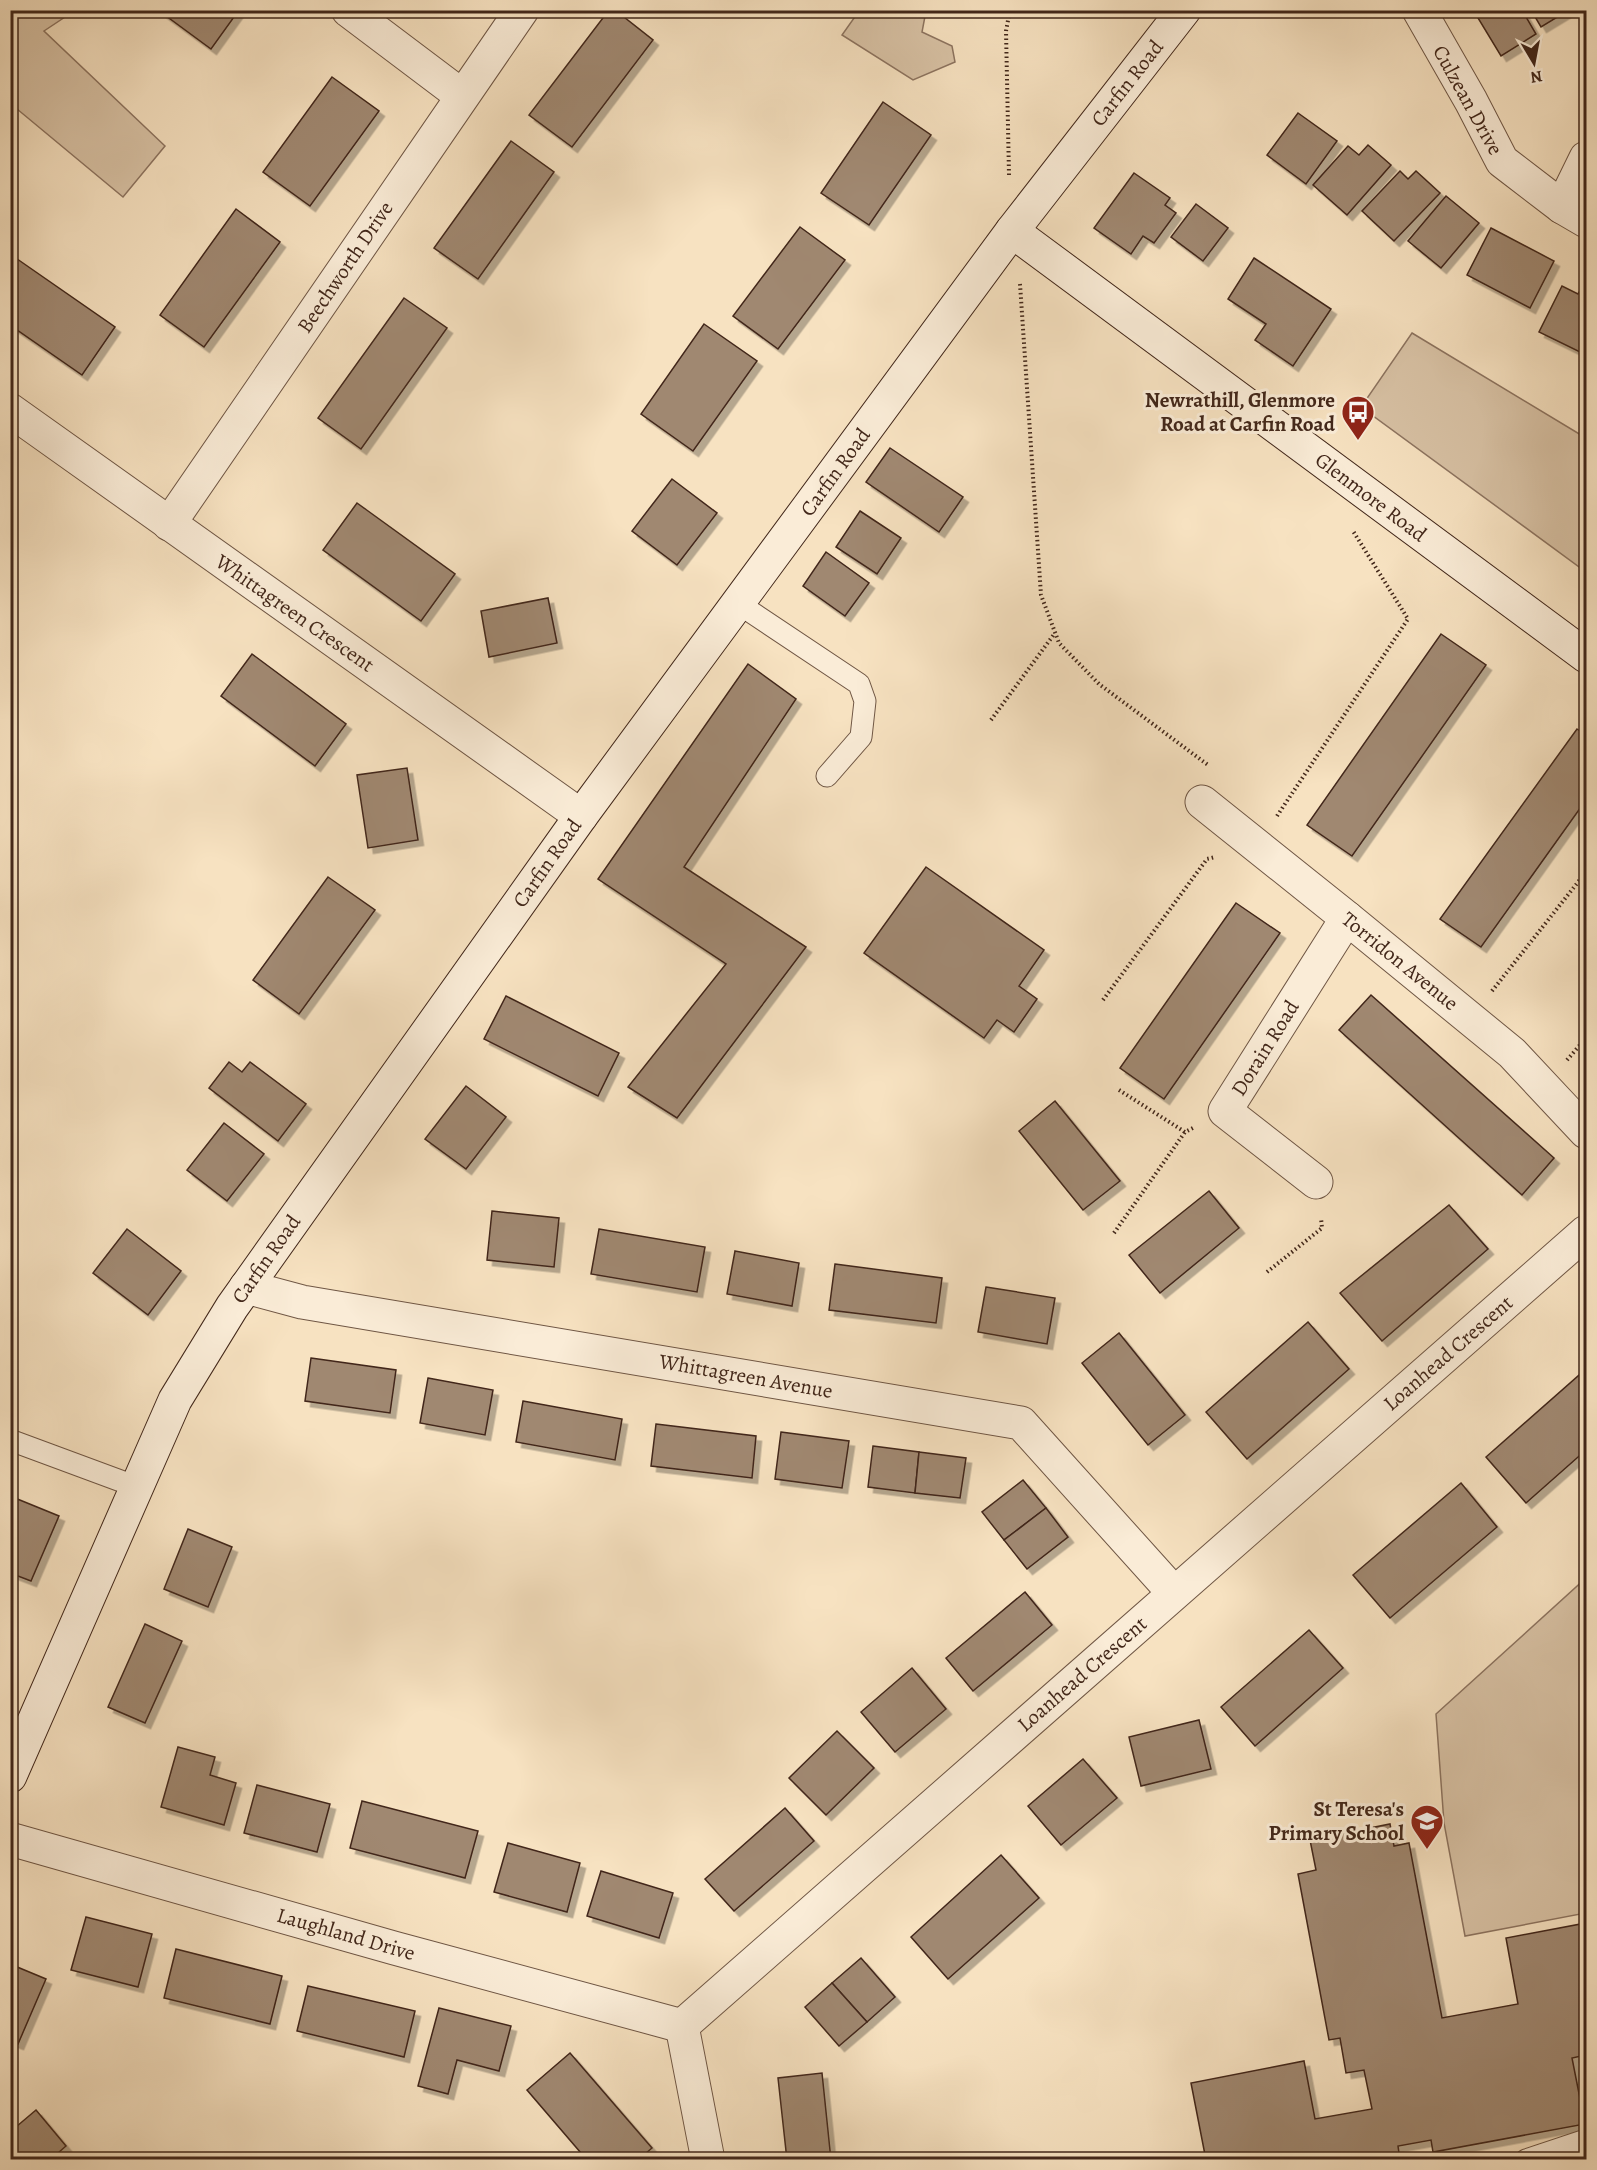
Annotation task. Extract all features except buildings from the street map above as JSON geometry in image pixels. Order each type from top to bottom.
[{"type":"street","points":[[348,10],[462,96]]},
{"type":"street","name":"Beechworth Drive","points":[[169,524],[522,10]]},
{"type":"street","name":"Carfin Road","points":[[10,1776],[175,1400],[246,1287],[581,816],[1012,231],[1184,10]]},
{"type":"street","name":"Culzean Drive","points":[[1419,10],[1502,161],[1574,214]]},
{"type":"street","points":[[1574,214],[1587,158]]},
{"type":"street","name":"Glenmore Road","points":[[1012,231],[1587,656]]},
{"type":"street","name":"Whittagreen Crescent","points":[[10,410],[581,816]]},
{"type":"street","name":"Torridon Avenue","points":[[1202,802],[1512,1053],[1587,1132]]},
{"type":"street","name":"Dorain Road","points":[[1316,1182],[1225,1111],[1347,918]]},
{"type":"street","name":"Loanhead Crescent","points":[[682,2026],[1587,1232]]},
{"type":"street","name":"Whittagreen Avenue","points":[[246,1287],[303,1302],[1021,1423],[1174,1593]]},
{"type":"street","name":"Laughland Drive","points":[[10,1839],[394,1948],[682,2026]]},
{"type":"street","points":[[682,2026],[708,2160]]},
{"type":"lane","points":[[739,604],[859,684],[865,701],[861,737],[827,776]]},
{"type":"lane","points":[[10,1440],[137,1487]]},
{"type":"lane","points":[[1526,2160],[1587,2139]]},
{"type":"path","points":[[1010,10],[1006,31],[1012,231],[1021,291],[1041,595],[1059,643],[1099,684],[1211,768],[1202,802]]},
{"type":"path","points":[[1103,1000],[1207,859],[1256,846],[1408,619],[1352,531]]},
{"type":"path","points":[[992,720],[1055,633]]},
{"type":"path","points":[[1470,1018],[1587,872]]},
{"type":"path","points":[[1119,1090],[1185,1132]]},
{"type":"path","points":[[1114,1233],[1185,1132],[1225,1111]]},
{"type":"path","points":[[1267,1272],[1322,1228],[1316,1182]]},
{"type":"shaded area","points":[[10,11],[74,11],[44,31],[165,146],[123,197],[11,104]]},
{"type":"shaded area","points":[[859,11],[926,11],[922,32],[952,46],[955,62],[913,80],[842,35]]},
{"type":"shaded area","points":[[1412,333],[1586,438],[1586,572],[1361,407]]},
{"type":"shaded area","points":[[1586,1578],[1586,1913],[1465,1936],[1444,1823],[1436,1714]]},
{"type":"place","name":"Newrathill, Glenmore Road at Carfin Road","points":[[1358,441]]},
{"type":"place","name":"St Teresa's Primary School","points":[[1427,1850]]}]
